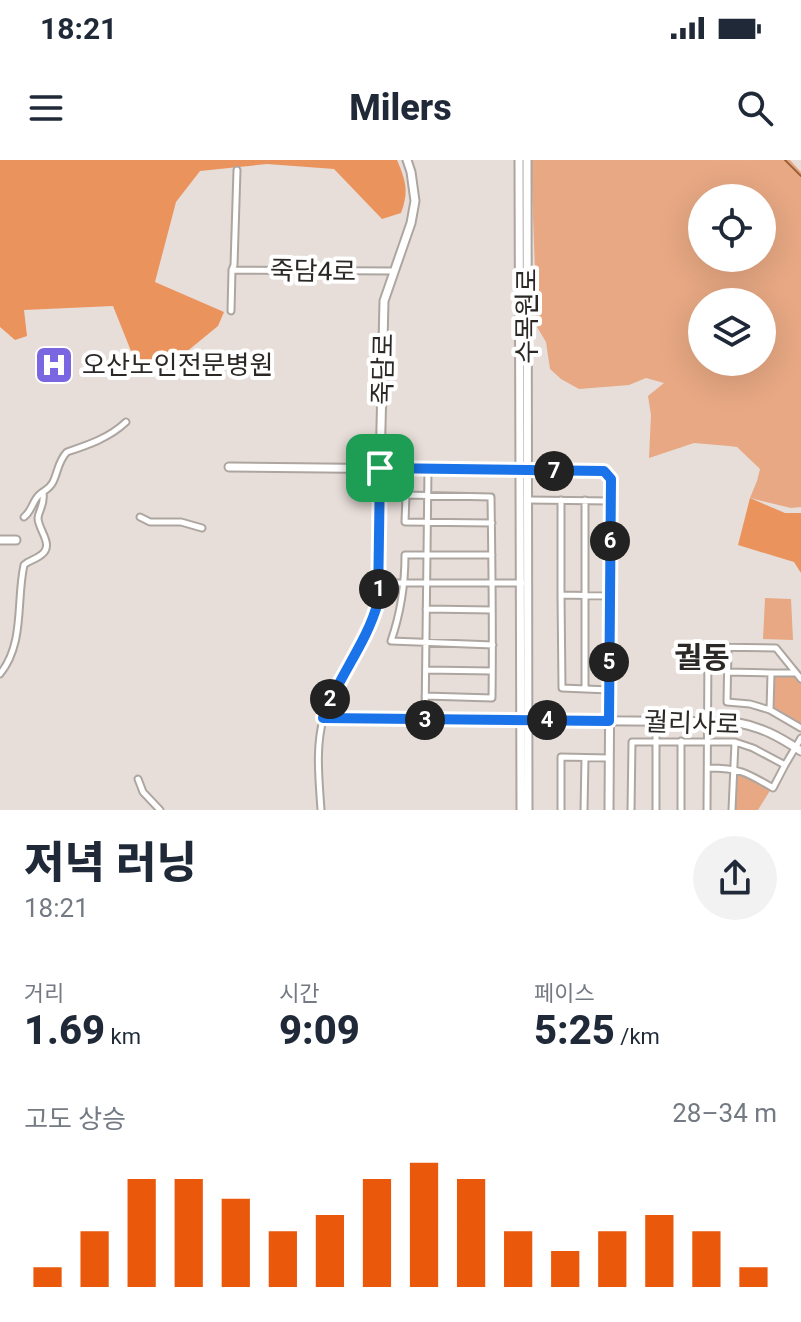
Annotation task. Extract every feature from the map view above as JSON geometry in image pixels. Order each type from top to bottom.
[{"type":"street","name":"죽담로","points":[[321,810],[318,768],[323,718],[374,618],[378,602],[384,301],[411,223],[415,201],[407,160]]},
{"type":"street","name":"수목원로","points":[[519,160],[523,471]]},
{"type":"street","name":"수목원로","points":[[523,471],[527,160]]},
{"type":"street","name":"죽담4로","points":[[231,311],[237,170]]},
{"type":"street","name":"죽담4로","points":[[232,270],[394,271]]},
{"type":"street","points":[[24,517],[29,514],[39,495],[49,490],[60,461],[67,452],[107,437],[126,422]]},
{"type":"street","points":[[229,467],[604,471],[611,479],[609,810]]},
{"type":"street","points":[[425,720],[428,468]]},
{"type":"street","points":[[523,471],[527,500],[524,583]]},
{"type":"street","points":[[523,471],[528,810]]},
{"type":"street","points":[[0,674],[10,659],[18,633],[18,604],[24,565],[45,550],[46,543],[38,520],[44,504],[43,493]]},
{"type":"street","points":[[425,696],[492,698],[493,645],[492,523],[491,497],[406,495],[405,522],[492,523]]},
{"type":"street","points":[[527,500],[611,501]]},
{"type":"street","points":[[561,500],[562,688],[609,690]]},
{"type":"street","points":[[585,500],[585,688]]},
{"type":"street","points":[[140,517],[150,522],[181,522],[202,528]]},
{"type":"street","points":[[0,540],[16,540]]},
{"type":"street","points":[[492,555],[405,555],[401,613],[391,641],[493,645]]},
{"type":"street","points":[[379,583],[524,583]]},
{"type":"street","points":[[561,595],[610,596]]},
{"type":"street","points":[[426,609],[492,610]]},
{"type":"street","points":[[707,810],[708,647],[776,648],[801,679]]},
{"type":"street","points":[[728,647],[727,702],[770,710],[801,728]]},
{"type":"street","points":[[426,670],[492,671]]},
{"type":"street","points":[[727,672],[796,673]]},
{"type":"street","points":[[770,710],[771,673]]},
{"type":"street","points":[[323,718],[525,720]]},
{"type":"street","points":[[521,810],[525,720]]},
{"type":"street","name":"궐리사로","points":[[525,720],[734,722],[761,728],[798,750]]},
{"type":"street","points":[[656,721],[656,810]]},
{"type":"street","points":[[708,768],[733,768],[747,772],[773,788],[785,765],[798,750],[801,738]]},
{"type":"street","points":[[681,741],[681,810]]},
{"type":"street","points":[[631,810],[632,742],[735,742],[785,765]]},
{"type":"street","points":[[732,810],[735,742]]},
{"type":"street","points":[[561,810],[561,757],[609,758]]},
{"type":"street","points":[[584,810],[585,758]]},
{"type":"street","points":[[138,779],[143,792],[160,810]]},
{"type":"shaded area","points":[[0,160],[397,160],[406,193],[401,213],[382,219],[334,169],[267,164],[200,171],[176,202],[155,282],[224,312],[218,326],[174,362],[135,361],[113,306],[24,310],[27,336],[15,340],[0,327]]},
{"type":"shaded area","points":[[531,160],[790,160],[801,172],[801,507],[791,508],[750,498],[760,469],[737,447],[694,443],[649,458],[651,415],[648,396],[664,383],[646,378],[629,385],[579,389],[550,369],[546,342],[537,327]]},
{"type":"shaded area","points":[[750,498],[785,513],[801,513],[801,573],[794,562],[738,545]]},
{"type":"shaded area","points":[[765,598],[791,599],[793,640],[763,639]]},
{"type":"shaded area","points":[[773,675],[795,675],[801,682],[801,723],[772,707]]},
{"type":"shaded area","points":[[735,770],[771,789],[758,810],[734,810]]},
{"type":"waterway","points":[[785,160],[801,176]]},
{"type":"place","name":"오산노인전문병원","points":[[54,365]]},
{"type":"district","name":"궐동","points":[[702,657]]},
{"type":"route","points":[[380,468],[604,471],[611,479],[609,721],[323,718],[374,618],[378,602],[380,468]]}]
